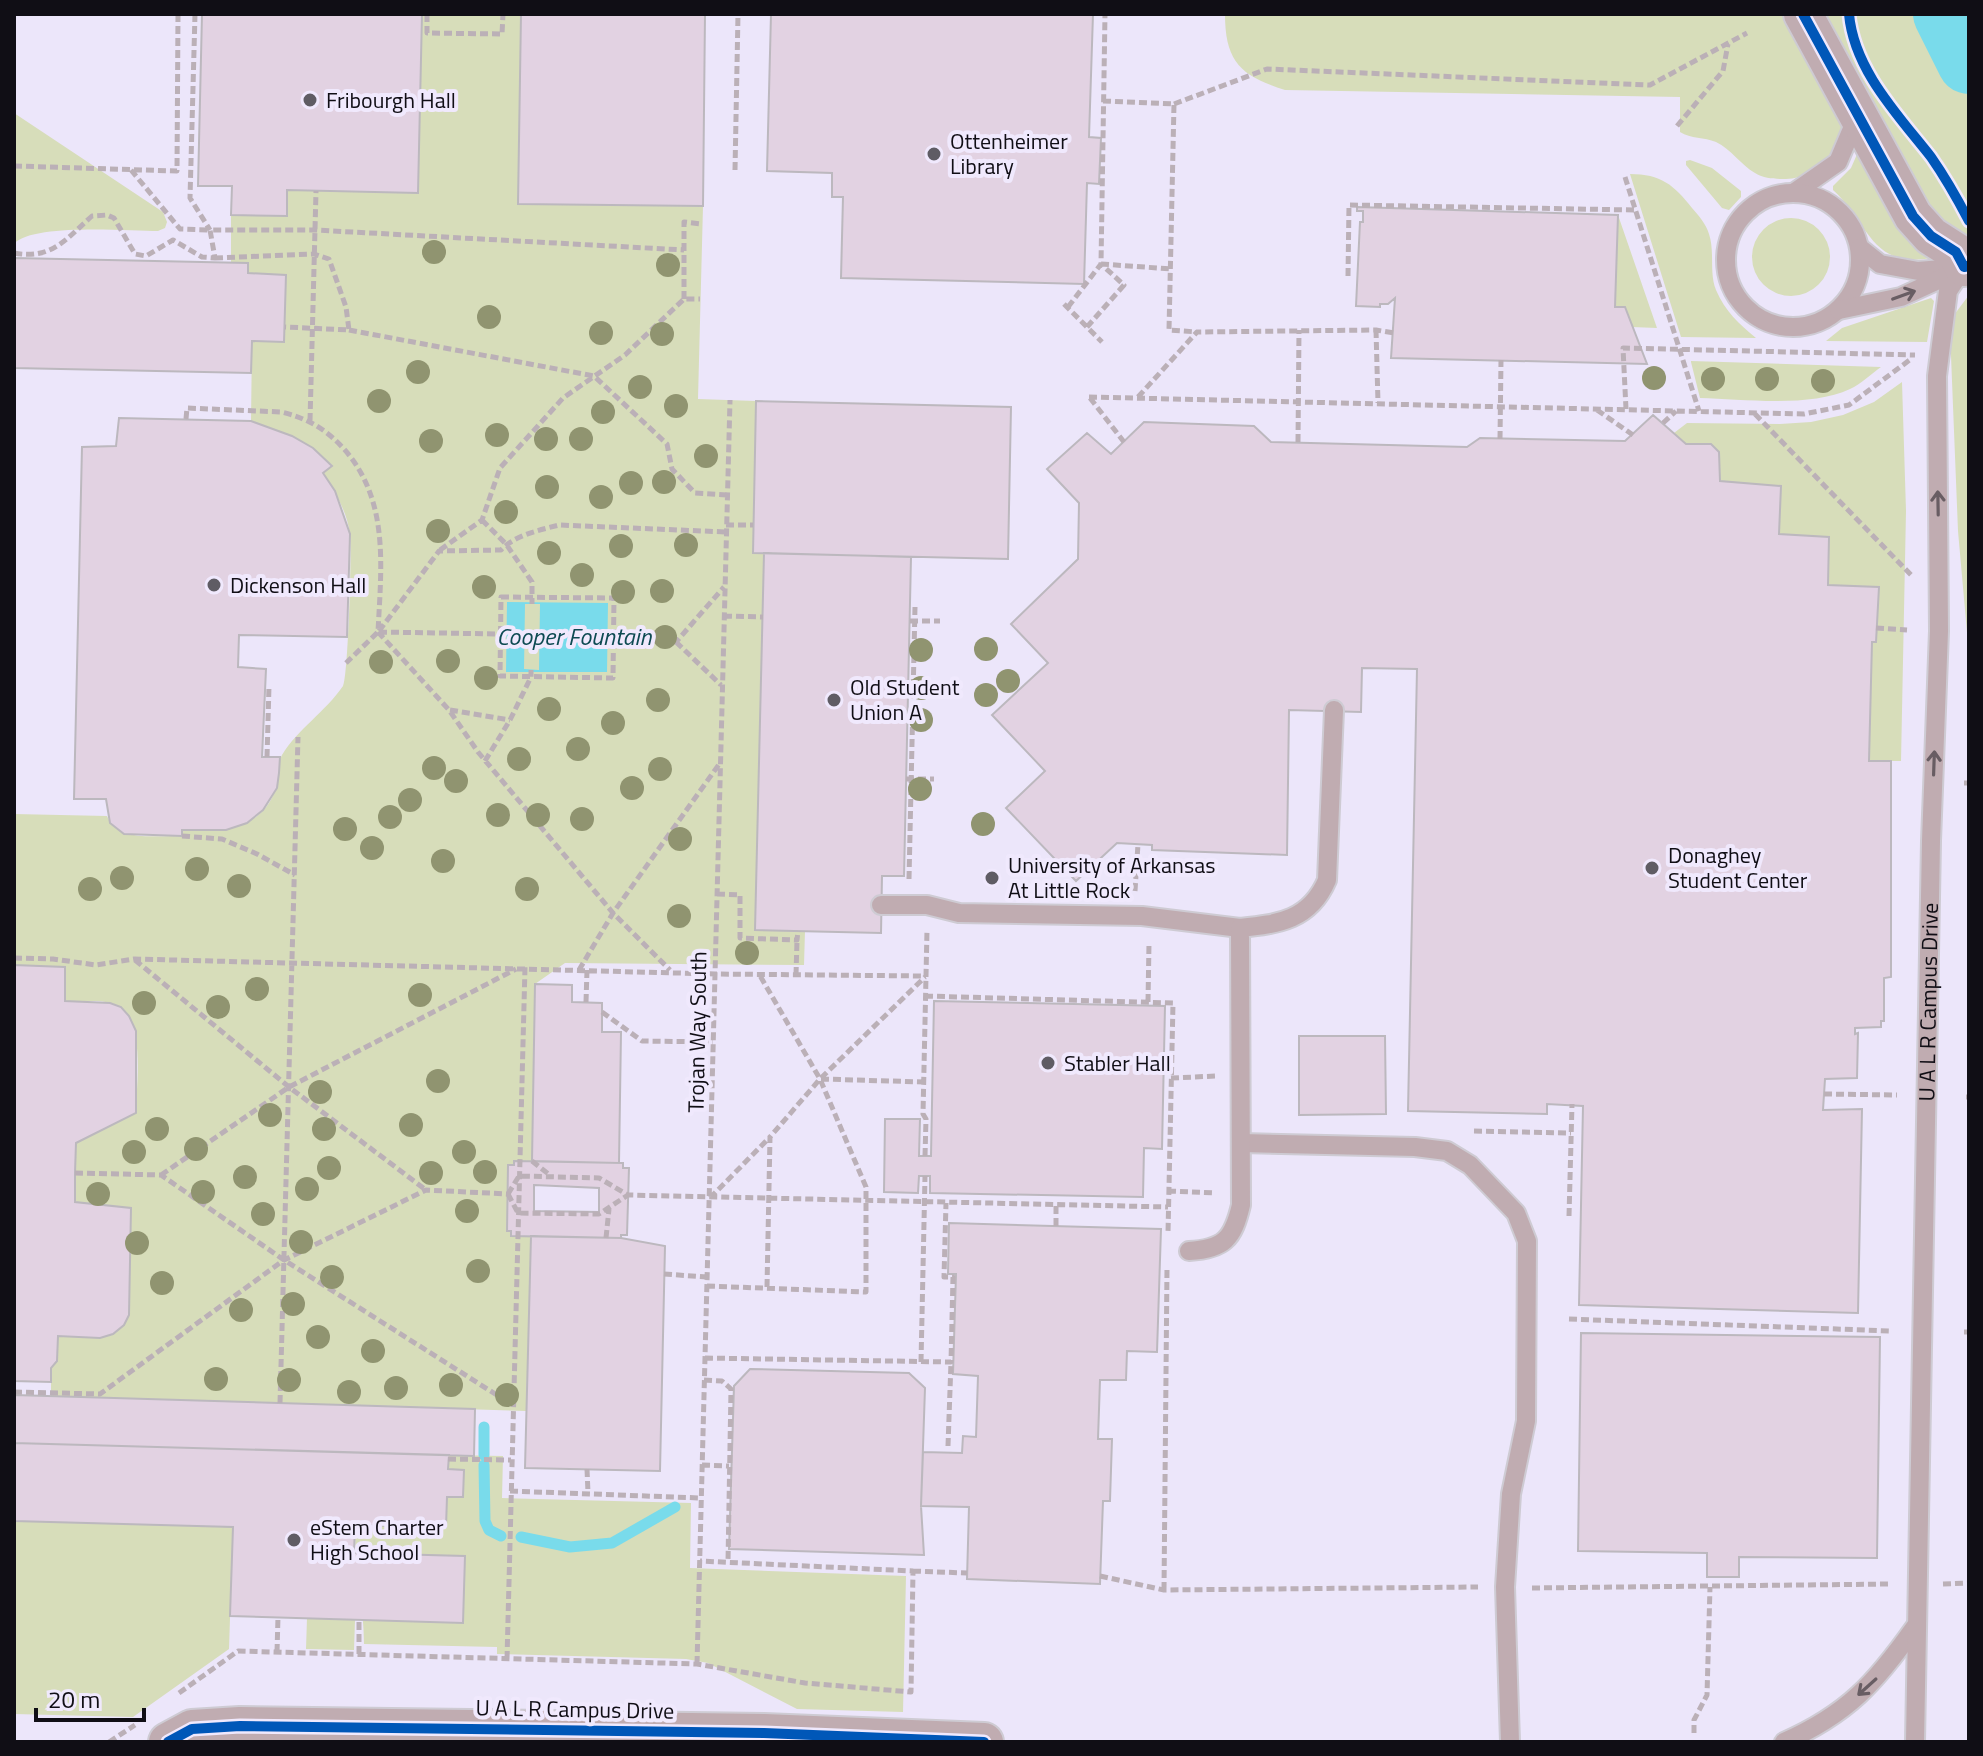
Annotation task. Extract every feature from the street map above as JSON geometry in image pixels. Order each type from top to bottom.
[{"type":"street","points":[[1803,14],[1913,216],[1931,236],[1956,252],[1967,267]]},
{"type":"street","name":"U A L R Campus Drive","points":[[155,1731],[240,1726],[537,1728],[984,1742]]},
{"type":"lane","points":[[1795,192],[1838,162],[1858,114]]},
{"type":"lane","points":[[1795,192],[1817,197],[1837,209],[1852,226],[1860,248],[1860,270],[1853,292],[1839,310],[1820,323],[1798,328],[1775,326],[1755,317],[1739,302],[1729,283],[1725,262],[1728,240],[1738,221],[1753,206],[1773,195],[1795,192]]},
{"type":"lane","points":[[1860,248],[1880,264],[1918,271],[1967,267]]},
{"type":"lane","points":[[1839,310],[1901,297],[1967,267]]},
{"type":"lane","name":"U A L R Campus Drive","points":[[1915,1742],[1931,841],[1939,631],[1937,376],[1948,291],[1967,267]]},
{"type":"lane","points":[[881,905],[927,905],[959,913],[1142,916],[1240,928],[1276,925],[1303,912],[1320,896],[1327,880],[1334,710]]},
{"type":"lane","points":[[1189,1251],[1209,1250],[1221,1245],[1230,1235],[1241,1205],[1240,928]]},
{"type":"lane","points":[[1241,1143],[1415,1147],[1447,1151],[1470,1165],[1516,1213],[1527,1241],[1526,1421],[1511,1494],[1505,1587],[1510,1742]]},
{"type":"lane","points":[[1784,1742],[1818,1728],[1845,1708],[1880,1676],[1915,1627]]},
{"type":"path","points":[[14,166],[177,171],[178,14]]},
{"type":"path","points":[[195,14],[190,198],[210,230],[215,258]]},
{"type":"path","points":[[427,14],[427,33],[502,34],[503,14]]},
{"type":"path","points":[[735,170],[738,14]]},
{"type":"path","points":[[1102,342],[1066,306],[1101,264],[1105,14]]},
{"type":"path","points":[[1103,101],[1174,104],[1267,69],[1650,85],[1747,33]]},
{"type":"path","points":[[1677,126],[1723,71],[1728,43]]},
{"type":"path","points":[[1174,104],[1169,330],[1376,330],[1394,333]]},
{"type":"path","points":[[131,170],[180,229],[315,230],[684,250]]},
{"type":"path","points":[[1625,177],[1699,411]]},
{"type":"path","points":[[310,421],[316,191]]},
{"type":"path","points":[[1348,276],[1349,205],[1635,210]]},
{"type":"path","points":[[14,253],[39,255],[50,251],[92,216],[99,214],[114,218],[135,254],[146,256],[173,240],[202,257],[322,255],[333,264],[346,307],[349,330]]},
{"type":"path","points":[[684,299],[684,222],[702,224]]},
{"type":"path","points":[[1101,264],[1172,269]]},
{"type":"path","points":[[1087,327],[1124,285],[1101,264]]},
{"type":"path","points":[[346,663],[378,632],[439,551],[482,520],[500,468],[563,398],[625,355],[684,299],[700,299]]},
{"type":"path","points":[[285,327],[349,330],[594,376],[667,444],[672,469],[695,493],[727,495]]},
{"type":"path","points":[[1298,442],[1299,330]]},
{"type":"path","points":[[1376,330],[1378,403]]},
{"type":"path","points":[[1138,397],[1197,332]]},
{"type":"path","points":[[1124,442],[1089,397],[1804,414],[1849,405],[1916,356],[1623,348],[1626,409]]},
{"type":"path","points":[[1500,439],[1501,360]]},
{"type":"path","points":[[186,419],[187,408],[281,412],[310,421],[346,452],[361,471],[375,502],[380,529],[378,632],[449,710],[485,761],[613,913],[671,971]]},
{"type":"path","points":[[1596,409],[1633,435]]},
{"type":"path","points":[[1663,423],[1676,411]]},
{"type":"path","points":[[1754,413],[1912,576]]},
{"type":"path","points":[[482,520],[506,544],[532,582],[532,600]]},
{"type":"path","points":[[439,551],[501,550],[506,544],[533,532],[559,525],[726,528],[753,525]]},
{"type":"path","points":[[676,642],[724,587]]},
{"type":"path","points":[[501,597],[532,600],[614,598],[613,678],[531,673],[500,676],[501,634],[501,597]]},
{"type":"path","points":[[915,607],[912,621],[909,881],[918,882]]},
{"type":"path","points":[[724,616],[763,617]]},
{"type":"path","points":[[912,621],[940,621]]},
{"type":"path","points":[[1876,628],[1907,630]]},
{"type":"path","points":[[378,632],[501,634]]},
{"type":"path","points":[[613,639],[676,642],[722,686]]},
{"type":"path","points":[[485,761],[510,720],[531,673]]},
{"type":"path","points":[[267,757],[269,686]]},
{"type":"path","points":[[449,710],[510,720]]},
{"type":"path","points":[[280,1403],[298,737]]},
{"type":"path","points":[[579,970],[613,913],[720,763]]},
{"type":"path","points":[[909,779],[934,779]]},
{"type":"path","points":[[182,836],[222,839],[295,875]]},
{"type":"path","points":[[1135,891],[1138,844]]},
{"type":"path","points":[[717,894],[740,895],[740,938],[797,940]]},
{"type":"path","points":[[925,1156],[927,917]]},
{"type":"path","points":[[796,975],[798,931]]},
{"type":"path","points":[[1148,1002],[1149,939]]},
{"type":"path","points":[[14,958],[96,965],[134,959],[715,974],[926,976]]},
{"type":"path","points":[[134,959],[289,1087],[426,1190]]},
{"type":"path","points":[[161,1175],[289,1087],[522,967]]},
{"type":"path","points":[[507,1659],[522,967]]},
{"type":"path","points":[[586,1002],[587,970]]},
{"type":"path","points":[[707,1286],[866,1292],[866,1187],[820,1079],[759,974]]},
{"type":"path","points":[[709,1199],[770,1137],[820,1079],[926,976]]},
{"type":"path","points":[[925,996],[1173,1003],[1167,1239]]},
{"type":"path","points":[[602,1012],[642,1041],[713,1042]]},
{"type":"path","points":[[1171,1078],[1218,1076],[1218,1062]]},
{"type":"path","points":[[820,1079],[924,1082]]},
{"type":"path","points":[[1824,1094],[1897,1095]]},
{"type":"path","points":[[1569,1216],[1572,1104]]},
{"type":"path","points":[[1474,1131],[1571,1133]]},
{"type":"path","points":[[767,1287],[770,1137]]},
{"type":"path","points":[[532,1161],[552,1177]]},
{"type":"path","points":[[75,1173],[161,1175],[284,1260],[512,1405]]},
{"type":"path","points":[[519,1176],[599,1178],[628,1195],[709,1199],[1168,1207]]},
{"type":"path","points":[[508,1194],[519,1176]]},
{"type":"path","points":[[921,1362],[925,1176]]},
{"type":"path","points":[[14,1392],[100,1394],[284,1260],[426,1190],[508,1194]]},
{"type":"path","points":[[1168,1191],[1224,1194]]},
{"type":"path","points":[[508,1194],[518,1213]]},
{"type":"path","points":[[518,1213],[599,1214],[628,1195]]},
{"type":"path","points":[[946,1203],[944,1277],[953,1277],[948,1446]]},
{"type":"path","points":[[1056,1205],[1056,1226]]},
{"type":"path","points":[[606,1238],[609,1208]]},
{"type":"path","points":[[1164,1590],[1167,1255]]},
{"type":"path","points":[[664,1274],[707,1277]]},
{"type":"path","points":[[1569,1319],[1890,1331]]},
{"type":"path","points":[[705,1358],[951,1362]]},
{"type":"path","points":[[704,1380],[722,1381],[731,1389],[728,1562]]},
{"type":"path","points":[[448,1459],[511,1460]]},
{"type":"path","points":[[702,1465],[730,1466]]},
{"type":"path","points":[[587,1469],[588,1493]]},
{"type":"path","points":[[510,1491],[701,1498]]},
{"type":"path","points":[[700,1561],[967,1573]]},
{"type":"path","points":[[178,1694],[238,1651],[697,1664],[805,1683],[911,1692],[913,1571]]},
{"type":"path","points":[[1100,1576],[1164,1590],[1487,1587]]},
{"type":"path","points":[[1942,1584],[1969,1583]]},
{"type":"path","points":[[1519,1588],[1892,1584]]},
{"type":"path","points":[[1694,1733],[1694,1720],[1707,1695],[1710,1587]]},
{"type":"path","points":[[277,1652],[278,1617]]},
{"type":"path","points":[[359,1620],[359,1654]]},
{"type":"path","points":[[109,1742],[155,1731]]},
{"type":"shaded area","name":"University of Arkansas At Little Rock","points":[[14,14],[1969,14],[1969,1742],[14,1742]]},
{"type":"green space","points":[[422,14],[521,14],[518,204],[703,206],[698,399],[756,401],[753,553],[764,553],[755,930],[805,931],[804,965],[565,963],[535,984],[532,1161],[514,1161],[514,1165],[508,1165],[507,1230],[511,1231],[511,1236],[531,1236],[526,1411],[51,1396],[51,1368],[57,1361],[58,1336],[108,1335],[116,1331],[129,1315],[131,1208],[75,1202],[76,1143],[136,1113],[137,1052],[131,1022],[124,1011],[108,1002],[65,1001],[65,967],[14,965],[14,814],[107,816],[120,830],[139,836],[181,836],[182,830],[223,829],[248,822],[268,804],[275,791],[280,759],[289,746],[343,686],[349,613],[350,534],[340,502],[323,473],[332,465],[294,439],[251,421],[252,341],[284,341],[286,275],[248,273],[248,263],[231,263],[231,215],[287,216],[287,190]]},
{"type":"green space","points":[[1225,14],[1969,14],[1969,234],[1962,236],[1948,230],[1845,117],[1838,140],[1818,167],[1798,177],[1770,178],[1750,170],[1716,142],[1680,132],[1680,97],[1285,90],[1257,79],[1238,65],[1228,44]]},
{"type":"green space","points":[[14,113],[163,212],[167,222],[165,228],[158,231],[40,233],[24,237],[14,244]]},
{"type":"green space","points":[[1858,152],[1931,258],[1911,260],[1895,257],[1883,250],[1833,190],[1833,186],[1851,168]]},
{"type":"green space","points":[[1686,161],[1712,168],[1741,191],[1741,197],[1729,210],[1722,208],[1686,165]]},
{"type":"green space","points":[[1630,174],[1666,182],[1700,217],[1711,241],[1716,290],[1733,317],[1756,338],[1681,337]]},
{"type":"green space","points":[[1618,215],[1657,328],[1632,327],[1625,307],[1615,307]]},
{"type":"green space","points":[[1791,218],[1806,221],[1819,229],[1827,242],[1830,257],[1827,272],[1819,285],[1806,293],[1791,296],[1776,293],[1763,285],[1755,272],[1752,257],[1755,242],[1763,229],[1776,221]]},
{"type":"green space","points":[[1969,295],[1969,655],[1958,531],[1950,331],[1954,315]]},
{"type":"green space","points":[[1931,298],[1934,301],[1927,342],[1826,341],[1842,328]]},
{"type":"green space","points":[[1691,361],[1881,367],[1854,387],[1834,395],[1816,399],[1756,401],[1700,398]]},
{"type":"green space","points":[[1902,382],[1906,511],[1901,761],[1869,761],[1828,585],[1829,537],[1779,534],[1781,486],[1720,481],[1719,452],[1711,444],[1686,444],[1674,433],[1687,423],[1780,424],[1811,422],[1843,415],[1874,402]]},
{"type":"green space","points":[[449,1455],[503,1456],[502,1498],[691,1503],[690,1568],[906,1576],[903,1712],[797,1709],[708,1663],[686,1659],[497,1654],[497,1647],[364,1644],[355,1525],[446,1527],[447,1497],[463,1496],[464,1470],[448,1469]]},
{"type":"green space","points":[[14,1521],[233,1527],[229,1649],[133,1717],[14,1714]]},
{"type":"green space","points":[[307,1618],[355,1620],[354,1650],[306,1649]]},
{"type":"water","name":"Cooper Fountain","points":[[507,602],[608,603],[607,672],[506,672]],"holes":[[[525,604],[540,604],[539,670],[524,669]]]},
{"type":"building","name":"Fribourgh Hall","points":[[202,14],[422,14],[418,193],[287,190],[287,216],[231,215],[232,186],[198,186]]},
{"type":"building","points":[[521,14],[705,14],[703,206],[518,204]]},
{"type":"building","name":"Ottenheimer Library","points":[[771,14],[1093,14],[1089,137],[1101,138],[1099,184],[1087,183],[1084,284],[841,278],[843,197],[832,197],[832,173],[767,171]]},
{"type":"building","points":[[1357,207],[1618,215],[1615,307],[1625,307],[1647,364],[1391,358],[1395,298],[1388,304],[1380,304],[1380,307],[1356,306],[1360,222],[1363,222],[1363,211],[1357,211]]},
{"type":"building","points":[[14,258],[248,263],[248,273],[286,275],[284,342],[252,341],[251,373],[14,368]]},
{"type":"building","points":[[756,401],[1011,407],[1008,559],[753,553]]},
{"type":"building","name":"Donaghey Student Center","points":[[1653,415],[1686,444],[1711,444],[1719,452],[1720,481],[1781,486],[1779,534],[1829,537],[1828,585],[1879,587],[1876,642],[1872,642],[1869,761],[1891,761],[1891,977],[1884,978],[1884,1021],[1881,1021],[1881,1027],[1855,1028],[1855,1034],[1858,1033],[1857,1078],[1825,1079],[1823,1110],[1862,1109],[1858,1313],[1579,1305],[1583,1106],[1547,1104],[1547,1114],[1408,1111],[1417,669],[1362,668],[1361,712],[1289,710],[1287,855],[1152,850],[1152,845],[1117,843],[1076,881],[1006,808],[1045,771],[992,715],[1048,663],[1011,624],[1078,559],[1079,503],[1047,469],[1087,433],[1111,454],[1144,422],[1254,426],[1271,442],[1467,447],[1480,438],[1625,441]]},
{"type":"building","name":"Dickenson Hall","points":[[119,418],[251,421],[292,436],[313,448],[332,466],[323,473],[335,491],[350,534],[347,637],[239,635],[238,667],[266,669],[262,757],[280,757],[279,773],[277,788],[263,810],[247,823],[226,830],[182,830],[182,836],[124,834],[110,823],[106,799],[74,799],[82,447],[116,446]]},
{"type":"building","name":"Old Student Union A","points":[[764,553],[911,557],[904,876],[882,876],[881,933],[755,930]]},
{"type":"building","points":[[14,965],[65,967],[65,1001],[110,1003],[121,1007],[136,1031],[136,1113],[76,1143],[75,1173],[75,1202],[131,1208],[129,1315],[124,1325],[113,1334],[100,1338],[58,1336],[57,1361],[51,1368],[51,1382],[14,1381]]},
{"type":"building","points":[[535,984],[572,985],[572,1002],[602,1003],[602,1032],[621,1032],[619,1163],[532,1161]]},
{"type":"building","name":"Stabler Hall","points":[[934,1001],[1165,1006],[1162,1149],[1144,1148],[1143,1197],[930,1193],[930,1176],[919,1176],[918,1193],[884,1192],[885,1119],[920,1119],[919,1156],[931,1156]]},
{"type":"building","points":[[1299,1036],[1385,1036],[1386,1114],[1299,1115]]},
{"type":"building","points":[[514,1161],[623,1163],[623,1168],[629,1168],[627,1235],[621,1235],[621,1238],[511,1236],[511,1231],[507,1231],[508,1165],[514,1165]],"holes":[[[534,1185],[599,1188],[599,1212],[534,1211]]]},
{"type":"building","points":[[949,1223],[1161,1229],[1157,1352],[1127,1351],[1126,1380],[1100,1380],[1098,1439],[1112,1439],[1110,1501],[1103,1501],[1100,1584],[967,1579],[969,1507],[921,1506],[923,1452],[962,1453],[963,1436],[976,1437],[978,1376],[953,1374],[956,1274],[948,1274]]},
{"type":"building","points":[[531,1236],[621,1238],[665,1246],[660,1471],[525,1468]]},
{"type":"building","points":[[1581,1333],[1880,1337],[1877,1558],[1739,1557],[1739,1577],[1707,1577],[1707,1553],[1578,1551]]},
{"type":"building","points":[[750,1369],[909,1373],[925,1388],[921,1506],[924,1555],[729,1549],[734,1386]]},
{"type":"building","points":[[14,1395],[475,1409],[474,1456],[14,1443]]},
{"type":"building","name":"eStem Charter High School","points":[[14,1443],[449,1455],[448,1469],[464,1470],[463,1497],[447,1497],[446,1527],[355,1525],[354,1553],[465,1556],[463,1623],[230,1616],[233,1527],[14,1521]]},
{"type":"waterway","points":[[1945,14],[1969,62]]},
{"type":"waterway","points":[[484,1427],[484,1455]]},
{"type":"waterway","points":[[484,1465],[485,1521],[489,1530],[501,1536]]},
{"type":"waterway","points":[[521,1537],[570,1547],[612,1543],[675,1507]]},
{"type":"cycle path","points":[[1803,14],[1913,216],[1931,236],[1956,252],[1964,267],[1969,266]]},
{"type":"cycle path","points":[[1849,14],[1859,54],[1868,73],[1931,157],[1969,221]]},
{"type":"cycle path","points":[[168,1742],[192,1729],[240,1726],[764,1733],[984,1742]]},
{"type":"place","name":"Fribourgh Hall","points":[[310,100]]},
{"type":"place","name":"Ottenheimer Library","points":[[934,154]]},
{"type":"place","name":"Dickenson Hall","points":[[214,585]]},
{"type":"place","name":"Old Student Union A","points":[[834,700]]},
{"type":"place","name":"Donaghey Student Center","points":[[1652,868]]},
{"type":"place","name":"University of Arkansas At Little Rock","points":[[992,878]]},
{"type":"place","name":"Stabler Hall","points":[[1048,1063]]},
{"type":"place","name":"eStem Charter High School","points":[[294,1540]]}]
